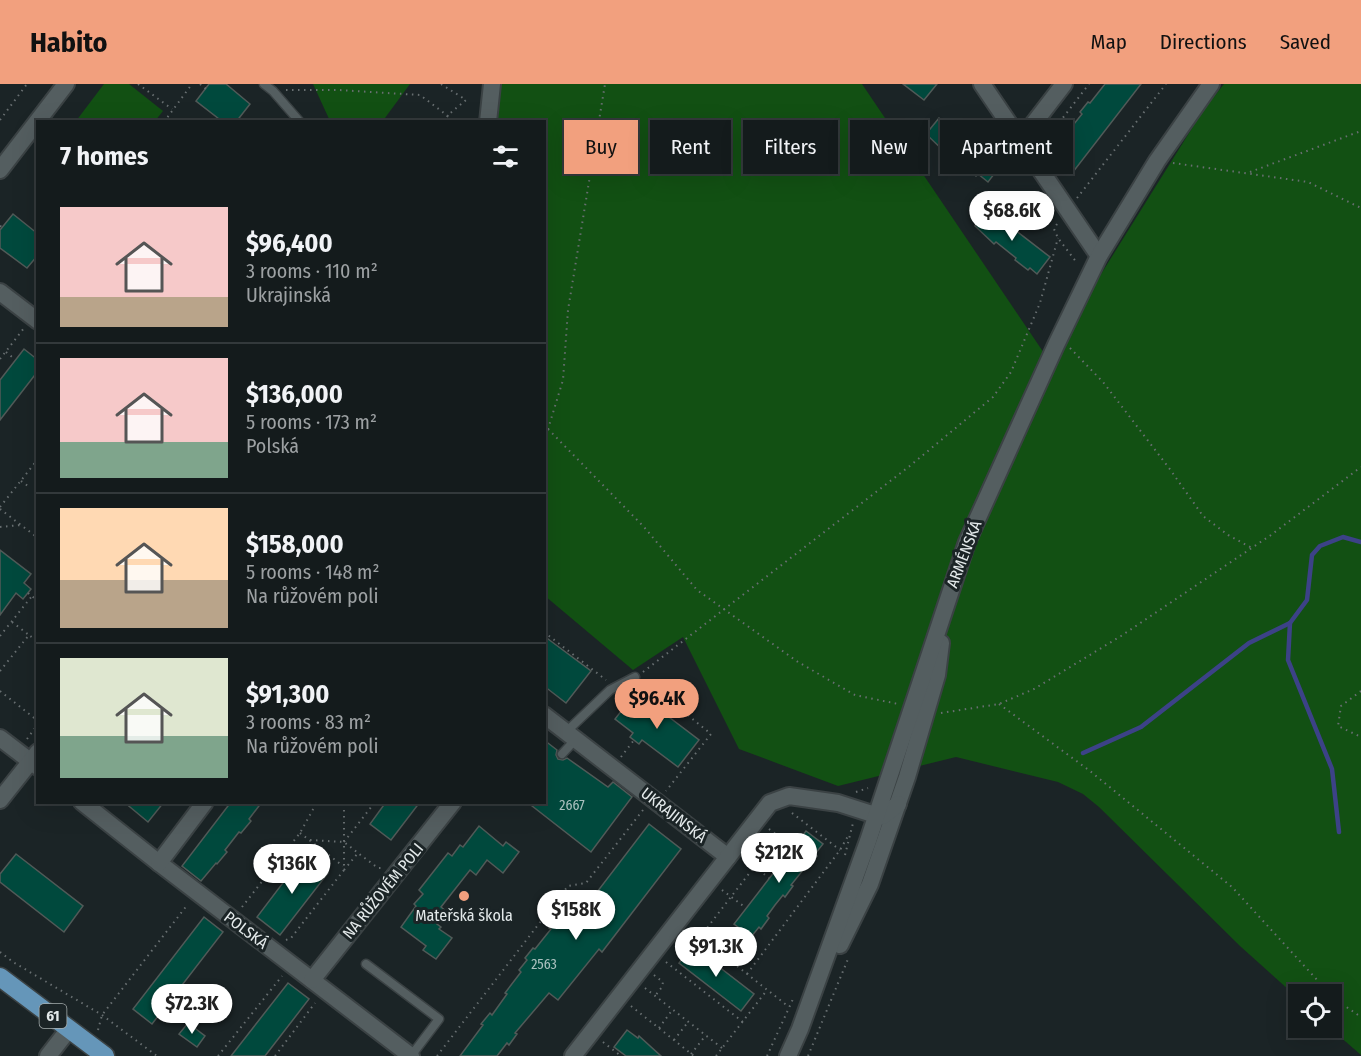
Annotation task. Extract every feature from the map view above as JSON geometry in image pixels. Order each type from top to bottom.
[{"type":"main road","name":"61","points":[[0,978],[105,1056]]},
{"type":"street","points":[[38,120],[66,84]]},
{"type":"street","points":[[488,120],[492,84]]},
{"type":"street","points":[[982,84],[1007,120]]},
{"type":"street","points":[[1036,120],[1064,84]]},
{"type":"street","name":"ARMÉNSKÁ","points":[[788,1056],[800,1029],[868,841],[967,542],[1060,336],[1099,256],[1157,161],[1211,84]]},
{"type":"street","points":[[0,170],[36,123]]},
{"type":"street","points":[[1044,174],[1099,256]]},
{"type":"street","points":[[0,292],[31,325]]},
{"type":"street","points":[[800,1029],[870,884],[898,804],[937,675],[946,603]]},
{"type":"street","points":[[850,805],[870,799],[878,791],[919,674],[936,637]]},
{"type":"street","name":"UKRAJINSKÁ","points":[[546,717],[658,796],[733,856]]},
{"type":"street","points":[[0,738],[35,760],[0,800]]},
{"type":"street","points":[[573,1056],[733,856],[770,803],[789,796],[871,807],[877,814],[882,830],[834,958]]},
{"type":"street","name":"POLSKÁ","points":[[85,804],[411,1056]]},
{"type":"street","points":[[159,863],[203,804]]},
{"type":"street","name":"NA RŮŽOVÉM POLI","points":[[312,980],[451,804]]},
{"type":"street","points":[[877,814],[883,816],[898,804]]},
{"type":"street","points":[[850,805],[860,813],[865,822],[868,841]]},
{"type":"street","points":[[48,1056],[69,1029]]},
{"type":"lane","points":[[264,84],[298,120]]},
{"type":"lane","points":[[562,754],[571,736],[615,686],[635,677]]},
{"type":"lane","points":[[366,964],[440,1019],[411,1056]]},
{"type":"path","points":[[0,120],[27,84]]},
{"type":"path","points":[[138,84],[172,110]]},
{"type":"path","points":[[165,120],[192,84]]},
{"type":"path","points":[[200,84],[206,88]]},
{"type":"path","points":[[441,84],[466,100],[448,115],[446,120]]},
{"type":"path","points":[[546,432],[563,380],[568,310],[605,84]]},
{"type":"path","points":[[1061,120],[1089,84]]},
{"type":"path","points":[[1076,199],[1166,84]]},
{"type":"path","points":[[282,90],[339,90],[420,95],[454,120]]},
{"type":"path","points":[[1248,173],[1361,131]]},
{"type":"path","points":[[1157,161],[1308,182],[1361,208]]},
{"type":"path","points":[[437,1056],[568,886],[586,883],[711,734],[639,675],[911,465],[993,397],[1011,372],[1036,313],[1058,238]]},
{"type":"path","points":[[0,359],[31,325]]},
{"type":"path","points":[[1060,336],[1103,382],[1203,516],[1228,535],[1252,548]]},
{"type":"path","points":[[6,352],[12,357]]},
{"type":"path","points":[[548,429],[644,527],[697,590],[798,662],[855,695],[899,704]]},
{"type":"path","points":[[36,461],[0,508],[36,536]]},
{"type":"path","points":[[934,715],[999,704],[1034,689],[1121,636],[1252,548],[1361,467]]},
{"type":"path","points":[[21,480],[28,486]]},
{"type":"path","points":[[0,527],[21,525]]},
{"type":"path","points":[[0,636],[35,599],[28,593]]},
{"type":"path","points":[[12,622],[36,640]]},
{"type":"path","points":[[546,634],[615,686]]},
{"type":"path","points":[[0,671],[29,635]]},
{"type":"path","points":[[0,691],[36,719]]},
{"type":"path","points":[[1361,691],[1341,706],[1338,726],[1361,737]]},
{"type":"path","points":[[999,704],[1090,771],[1232,887],[1320,984]]},
{"type":"path","points":[[619,759],[634,740]]},
{"type":"path","points":[[239,912],[300,833],[316,804]]},
{"type":"path","points":[[344,804],[344,868]]},
{"type":"path","points":[[344,842],[373,804]]},
{"type":"path","points":[[791,812],[840,850]]},
{"type":"path","points":[[763,824],[793,847]]},
{"type":"path","points":[[747,974],[840,850],[850,832]]},
{"type":"path","points":[[300,833],[344,868]]},
{"type":"path","points":[[700,937],[778,836]]},
{"type":"path","points":[[310,840],[344,842],[378,868],[388,866]]},
{"type":"path","points":[[279,940],[291,938],[358,853]]},
{"type":"path","points":[[733,856],[755,867],[769,878]]},
{"type":"path","points":[[715,885],[746,908]]},
{"type":"path","points":[[98,1033],[102,1015],[191,899]]},
{"type":"path","points":[[684,924],[789,1007]]},
{"type":"path","points":[[0,952],[102,1015],[157,1056]]},
{"type":"path","points":[[659,957],[742,1022]]},
{"type":"path","points":[[648,970],[663,982],[655,996]]},
{"type":"path","points":[[219,1056],[280,977],[287,974]]},
{"type":"path","points":[[638,982],[722,1048]]},
{"type":"path","points":[[717,1056],[767,990]]},
{"type":"path","points":[[275,1056],[319,998]]},
{"type":"path","points":[[624,1001],[693,1055],[706,1035]]},
{"type":"path","points":[[1342,1004],[1361,1017]]},
{"type":"path","points":[[659,1028],[673,1010]]},
{"type":"path","points":[[674,1040],[688,1022]]},
{"type":"path","points":[[596,1037],[621,1056]]},
{"type":"green space","points":[[104,84],[129,84],[163,111],[156,120],[77,120]]},
{"type":"green space","points":[[313,84],[410,84],[383,120],[330,120]]},
{"type":"green space","points":[[497,84],[862,84],[886,120],[850,120],[850,174],[923,174],[1048,359],[1204,109],[1224,84],[1361,84],[1361,1055],[1341,1038],[1342,984],[1288,984],[1288,989],[1240,946],[1083,794],[1058,782],[956,757],[838,786],[739,749],[683,637],[633,670],[546,597],[546,120],[493,120]]},
{"type":"building","points":[[209,84],[226,84],[250,104],[238,120],[220,120],[196,101]]},
{"type":"building","points":[[903,84],[937,84],[924,100]]},
{"type":"building","points":[[1105,84],[1141,84],[1073,172],[1073,125],[1082,114],[1080,112],[1088,102],[1090,103]]},
{"type":"building","points":[[939,118],[942,120],[940,147],[928,136],[928,132]]},
{"type":"building","points":[[978,174],[994,174],[988,182]]},
{"type":"building","points":[[988,209],[1050,257],[1037,274],[1015,260],[1016,258],[996,242],[994,244],[975,226]]},
{"type":"building","points":[[13,214],[36,232],[36,257],[27,268],[0,248],[0,230]]},
{"type":"building","points":[[24,349],[36,358],[36,374],[0,420],[0,380]]},
{"type":"building","points":[[0,550],[31,574],[24,583],[31,589],[23,599],[16,593],[0,615]]},
{"type":"building","points":[[546,637],[591,671],[566,703],[546,688]]},
{"type":"building","points":[[636,692],[699,740],[678,767],[642,740],[639,744],[630,737],[633,733],[615,719]]},
{"type":"building","points":[[546,742],[557,750],[558,759],[567,758],[608,787],[613,782],[632,797],[591,852],[530,804],[546,804]]},
{"type":"building","points":[[126,804],[162,804],[148,822]]},
{"type":"building","points":[[229,804],[260,804],[249,819],[251,821],[241,833],[239,832],[225,850],[227,852],[201,881],[182,866]]},
{"type":"building","points":[[385,804],[418,804],[391,840],[370,824]]},
{"type":"building","points":[[649,824],[681,849],[602,952],[599,949],[558,1000],[549,993],[515,1033],[517,1034],[509,1045],[507,1043],[497,1056],[460,1056],[483,1025],[481,1024],[490,1013],[492,1015],[507,994],[505,993],[527,960],[525,958],[551,929],[549,928],[557,917],[559,919],[567,908],[578,917]]},
{"type":"building","points":[[479,826],[503,846],[506,842],[519,852],[503,873],[487,860],[476,875],[470,870],[441,907],[447,912],[437,924],[441,927],[439,929],[452,938],[436,959],[423,950],[426,946],[401,927],[416,906],[414,904],[423,894],[419,890],[448,853],[452,856],[460,845],[463,847]]},
{"type":"building","points":[[806,831],[823,844],[815,854],[817,856],[791,885],[793,886],[785,897],[783,895],[775,905],[761,929],[759,927],[751,937],[734,924]]},
{"type":"building","points":[[16,854],[83,906],[64,932],[0,882],[0,874]]},
{"type":"building","points":[[304,855],[328,873],[280,935],[257,917]]},
{"type":"building","points":[[204,917],[223,932],[152,1024],[133,1009]]},
{"type":"building","points":[[692,946],[754,994],[741,1011],[679,963]]},
{"type":"building","points":[[288,983],[309,999],[265,1056],[231,1056]]},
{"type":"building","points":[[188,1023],[205,1036],[197,1047],[179,1034]]},
{"type":"building","points":[[627,1030],[638,1038],[639,1036],[661,1056],[626,1056],[614,1047]]},
{"type":"waterway","points":[[1083,753],[1141,727],[1249,643],[1290,623],[1307,600],[1312,555],[1320,546],[1343,537],[1361,542]]},
{"type":"waterway","points":[[1290,623],[1288,660],[1332,769],[1339,832]]},
{"type":"place","name":"Mateřská škola","points":[[464,896]]}]
